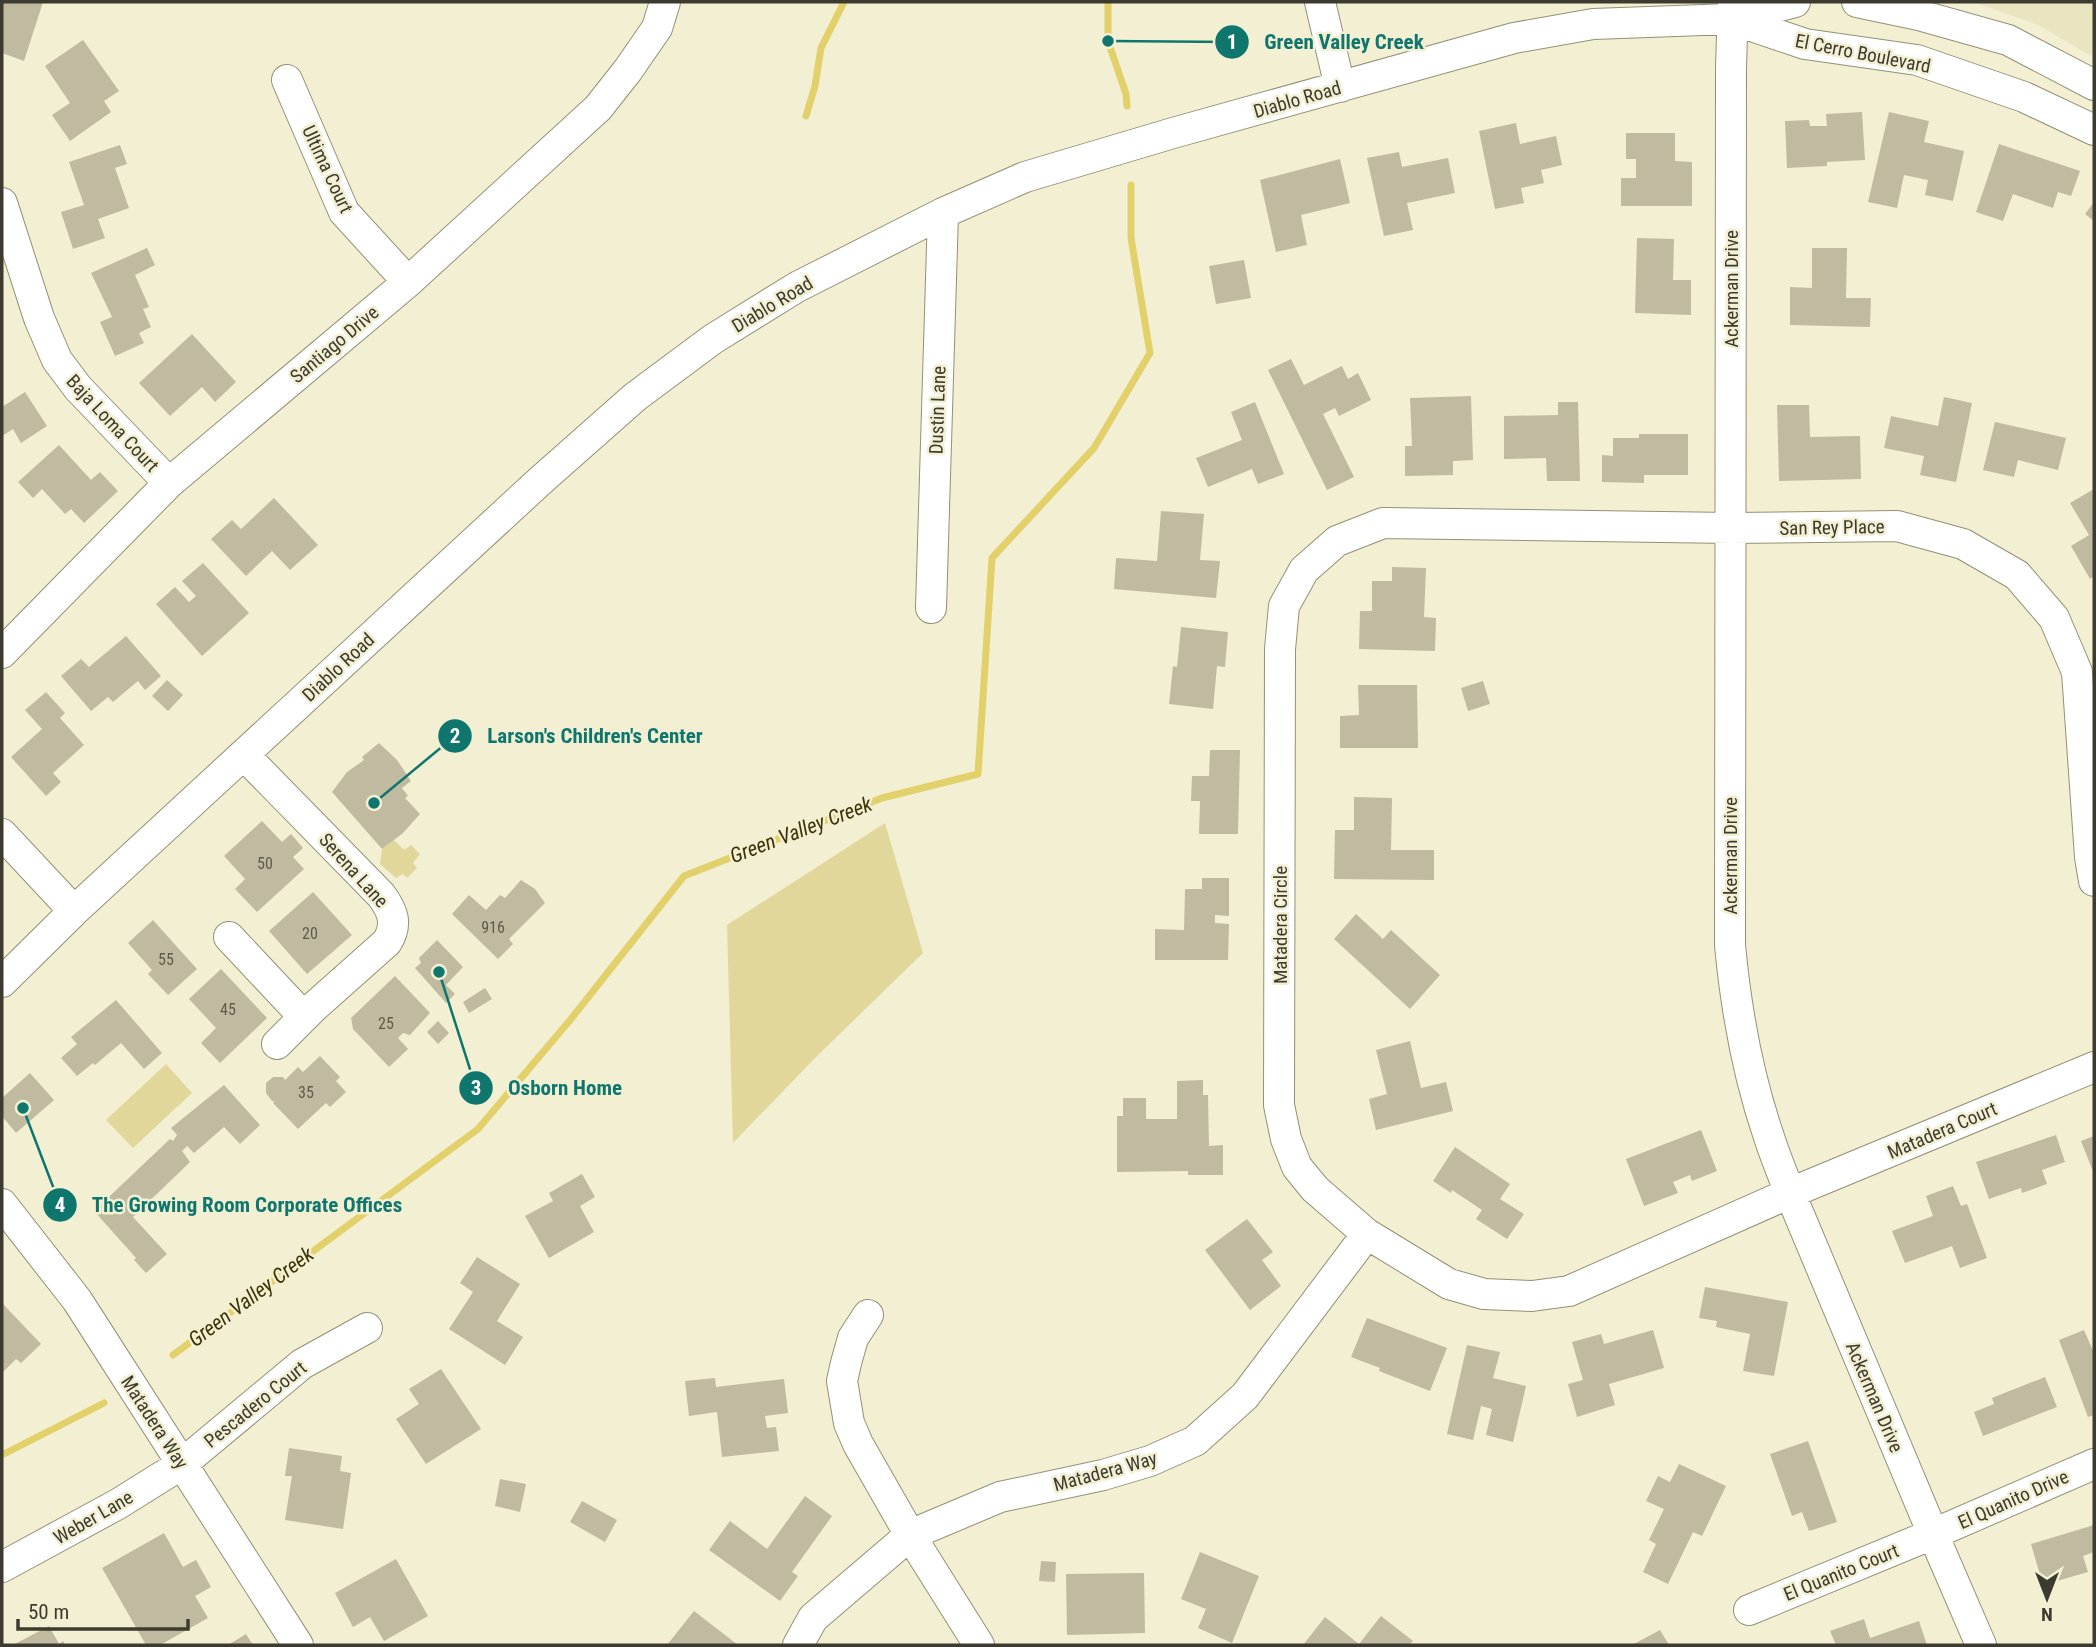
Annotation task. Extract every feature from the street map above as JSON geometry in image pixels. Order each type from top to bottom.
[{"type":"street","points":[[1320,2],[1340,87]]},
{"type":"street","name":"El Cerro Boulevard","points":[[1732,10],[1795,2]]},
{"type":"street","points":[[1857,2],[1919,15],[2008,40],[2094,85]]},
{"type":"street","name":"Diablo Road","points":[[2,982],[74,911],[540,481],[635,397],[713,339],[797,287],[943,213],[1025,177],[1514,38],[1593,24],[1732,10]]},
{"type":"street","name":"El Cerro Boulevard","points":[[1732,10],[1805,44],[1917,60],[2025,97],[2094,130]]},
{"type":"street","name":"Ackerman Drive","points":[[1732,10],[1730,945],[1734,984],[1759,1103],[1769,1137],[1790,1193],[1981,1645]]},
{"type":"street","name":"Santiago Drive","points":[[2,653],[169,483],[408,282],[598,108],[628,70],[661,15]]},
{"type":"street","name":"Ultima Court","points":[[287,80],[344,212],[408,282]]},
{"type":"street","name":"Baja Loma Court","points":[[2,203],[39,318],[57,360],[78,388],[169,483]]},
{"type":"street","name":"Dustin Lane","points":[[931,608],[943,213]]},
{"type":"street","name":"Matadera Circle","points":[[1731,528],[1383,523],[1337,541],[1304,570],[1284,606],[1280,649],[1279,1105],[1286,1139],[1297,1167],[1315,1189],[1367,1234],[1448,1284],[1483,1294],[1532,1296],[1569,1291],[1790,1193]]},
{"type":"street","name":"San Rey Place","points":[[1731,528],[1896,526],[1963,544],[2017,575],[2054,618],[2077,672],[2094,881]]},
{"type":"street","name":"Serena Lane","points":[[244,755],[381,895],[390,906],[394,920],[394,928],[387,942],[276,1044]]},
{"type":"street","points":[[2,834],[74,911]]},
{"type":"street","points":[[229,937],[304,1017]]},
{"type":"street","name":"Matadera Court","points":[[1790,1193],[2094,1067]]},
{"type":"street","name":"Matadera Way","points":[[2,1205],[76,1300],[298,1645]]},
{"type":"street","name":"Matadera Way","points":[[798,1645],[813,1618],[910,1535],[1000,1497],[1103,1475],[1150,1461],[1195,1441],[1245,1396],[1367,1234]]},
{"type":"street","points":[[868,1315],[853,1338],[842,1381],[849,1423],[858,1444],[910,1535],[979,1645]]},
{"type":"street","name":"Pescadero Court","points":[[182,1464],[302,1364],[367,1328]]},
{"type":"street","name":"Weber Lane","points":[[2,1567],[118,1504],[182,1464]]},
{"type":"street","name":"El Quanito Drive","points":[[1933,1534],[2094,1464]]},
{"type":"street","name":"El Quanito Court","points":[[1749,1610],[1933,1534]]},
{"type":"shaded area","points":[[1973,2],[2094,2],[2094,51],[2091,56],[2038,25]]},
{"type":"shaded area","points":[[885,823],[923,953],[815,1058],[733,1143],[727,925]]},
{"type":"shaded area","points":[[394,840],[404,850],[411,845],[420,854],[413,863],[417,868],[407,878],[403,874],[396,878],[380,864],[382,849]]},
{"type":"shaded area","points":[[166,1064],[192,1093],[133,1148],[106,1120]]},
{"type":"building","points":[[2,2],[43,2],[24,61],[2,53]]},
{"type":"building","points":[[83,40],[119,91],[104,101],[111,112],[70,141],[52,115],[70,103],[45,66]]},
{"type":"building","points":[[1862,112],[1865,160],[1787,168],[1785,121],[1809,120],[1810,126],[1827,126],[1826,114]]},
{"type":"building","points":[[1889,112],[1929,121],[1924,142],[1964,151],[1953,201],[1925,195],[1928,180],[1904,175],[1897,208],[1868,202]]},
{"type":"building","points":[[1516,123],[1520,144],[1556,136],[1562,165],[1541,170],[1544,183],[1521,188],[1524,203],[1495,209],[1479,131]]},
{"type":"building","points":[[1626,133],[1675,133],[1675,161],[1692,162],[1692,206],[1621,206],[1621,178],[1636,178],[1636,159],[1626,159]]},
{"type":"building","points":[[1999,144],[2080,171],[2071,196],[2058,192],[2053,208],[2013,194],[2003,221],[1976,212]]},
{"type":"building","points":[[120,145],[127,164],[115,168],[129,208],[98,219],[105,238],[73,249],[61,212],[84,205],[69,162]]},
{"type":"building","points":[[1399,152],[1402,167],[1448,158],[1455,193],[1407,203],[1413,230],[1384,236],[1367,158]]},
{"type":"building","points":[[1340,159],[1350,203],[1301,215],[1307,245],[1276,252],[1260,180]]},
{"type":"building","points":[[2094,202],[2094,221],[2085,214]]},
{"type":"building","points":[[1637,238],[1674,239],[1673,280],[1691,280],[1691,315],[1635,313]]},
{"type":"building","points":[[147,248],[155,265],[135,275],[149,307],[143,309],[151,327],[139,333],[144,343],[115,356],[100,322],[112,317],[91,273]]},
{"type":"building","points":[[1812,248],[1847,248],[1846,298],[1871,298],[1870,327],[1790,325],[1790,287],[1812,288]]},
{"type":"building","points":[[1244,260],[1251,298],[1216,304],[1209,266]]},
{"type":"building","points":[[192,334],[236,382],[215,402],[202,387],[170,416],[139,383]]},
{"type":"building","points":[[1291,359],[1304,385],[1342,366],[1348,379],[1358,373],[1371,400],[1339,416],[1335,408],[1323,414],[1354,477],[1327,490],[1268,370]]},
{"type":"building","points":[[25,392],[47,426],[21,443],[13,429],[2,436],[2,407]]},
{"type":"building","points":[[1471,396],[1473,460],[1453,461],[1453,475],[1405,476],[1405,446],[1412,446],[1410,398]]},
{"type":"building","points":[[1944,397],[1972,403],[1956,482],[1920,475],[1924,456],[1884,448],[1891,416],[1938,426]]},
{"type":"building","points":[[1255,402],[1284,474],[1258,484],[1252,469],[1208,487],[1196,458],[1242,440],[1231,412]]},
{"type":"building","points":[[1558,402],[1578,402],[1580,481],[1547,481],[1546,458],[1504,459],[1504,416],[1558,415]]},
{"type":"building","points":[[1777,405],[1809,405],[1810,437],[1860,436],[1861,479],[1779,481]]},
{"type":"building","points":[[1995,422],[2066,438],[2058,470],[2018,460],[2014,477],[1983,470]]},
{"type":"building","points":[[1639,434],[1688,434],[1688,475],[1644,475],[1644,483],[1602,482],[1602,455],[1613,456],[1613,438],[1639,438]]},
{"type":"building","points":[[59,445],[91,480],[100,472],[118,491],[84,523],[71,509],[65,514],[42,489],[33,498],[18,482]]},
{"type":"building","points":[[2094,489],[2094,576],[2090,579],[2071,546],[2089,535],[2070,503]]},
{"type":"building","points":[[274,498],[318,545],[290,570],[272,551],[246,576],[211,539],[232,520],[241,529]]},
{"type":"building","points":[[1161,511],[1204,514],[1200,560],[1220,561],[1216,598],[1114,589],[1116,558],[1157,561]]},
{"type":"building","points":[[203,563],[249,613],[202,656],[156,604],[175,587],[189,602],[196,596],[182,581]]},
{"type":"building","points":[[1392,567],[1426,568],[1424,617],[1436,618],[1435,651],[1359,649],[1360,611],[1372,611],[1372,581],[1392,581]]},
{"type":"building","points":[[1181,627],[1228,632],[1225,667],[1217,666],[1213,709],[1169,704],[1173,666],[1177,667]]},
{"type":"building","points":[[126,636],[161,676],[145,690],[138,681],[113,702],[108,697],[91,711],[61,676],[81,659],[89,667]]},
{"type":"building","points":[[167,680],[183,695],[168,711],[152,696]]},
{"type":"building","points":[[1483,681],[1490,704],[1468,711],[1461,688]]},
{"type":"building","points":[[1358,685],[1417,685],[1418,748],[1340,748],[1340,716],[1359,715]]},
{"type":"building","points":[[46,692],[65,713],[60,718],[84,745],[53,773],[61,782],[46,796],[11,757],[42,729],[25,710]]},
{"type":"building","points":[[379,743],[397,760],[411,781],[402,788],[408,796],[405,798],[420,814],[403,833],[382,849],[332,792],[347,772],[364,760],[362,757]]},
{"type":"building","points":[[1210,750],[1240,750],[1238,834],[1199,834],[1200,801],[1191,801],[1192,776],[1209,776]]},
{"type":"building","points":[[1354,797],[1392,798],[1391,850],[1434,850],[1434,880],[1334,879],[1335,830],[1354,830]]},
{"type":"building","points":[[262,821],[282,842],[291,834],[303,848],[293,857],[304,869],[257,912],[235,889],[245,879],[224,856]]},
{"type":"building","points":[[1202,878],[1229,878],[1229,916],[1215,915],[1215,923],[1229,924],[1228,960],[1155,960],[1155,929],[1184,930],[1185,889],[1202,889]]},
{"type":"building","points":[[521,880],[535,889],[545,903],[509,939],[513,944],[498,959],[452,914],[469,895],[486,910],[500,895],[505,898]]},
{"type":"building","points":[[313,892],[352,935],[307,974],[269,931]]},
{"type":"building","points":[[1356,914],[1383,939],[1391,930],[1440,975],[1410,1009],[1334,939]]},
{"type":"building","points":[[153,920],[197,969],[168,995],[148,974],[152,970],[128,943]]},
{"type":"building","points":[[437,940],[463,967],[446,985],[455,994],[446,1003],[415,968],[421,963],[419,958]]},
{"type":"building","points":[[221,969],[267,1018],[220,1063],[201,1043],[216,1028],[189,999]]},
{"type":"building","points":[[395,976],[430,1013],[410,1035],[403,1033],[398,1038],[408,1049],[389,1067],[353,1029],[351,1018]]},
{"type":"building","points":[[485,988],[492,999],[469,1013],[463,1002]]},
{"type":"building","points":[[116,1000],[162,1053],[144,1069],[121,1043],[77,1076],[61,1058],[77,1044],[71,1037]]},
{"type":"building","points":[[438,1021],[449,1033],[438,1044],[427,1032]]},
{"type":"building","points":[[1410,1041],[1421,1088],[1446,1082],[1453,1111],[1376,1130],[1369,1099],[1387,1094],[1376,1050]]},
{"type":"building","points":[[320,1056],[340,1077],[336,1081],[346,1092],[330,1107],[326,1103],[298,1129],[266,1093],[266,1083],[273,1077],[283,1077],[285,1080],[298,1067],[303,1072]]},
{"type":"building","points":[[30,1073],[54,1100],[16,1133],[2,1116],[2,1098]]},
{"type":"building","points":[[1203,1080],[1203,1095],[1208,1095],[1209,1146],[1223,1145],[1223,1175],[1188,1175],[1188,1171],[1117,1172],[1117,1116],[1123,1116],[1123,1098],[1146,1098],[1146,1119],[1177,1119],[1177,1081]]},
{"type":"building","points":[[224,1085],[260,1125],[240,1144],[224,1127],[194,1153],[187,1146],[182,1151],[190,1162],[133,1217],[167,1254],[146,1273],[94,1211],[170,1139],[173,1141],[177,1135],[171,1128]]},
{"type":"building","points":[[1701,1130],[1717,1171],[1692,1181],[1690,1175],[1673,1182],[1678,1193],[1644,1206],[1626,1159]]},
{"type":"building","points":[[2056,1135],[2065,1162],[2042,1170],[2047,1184],[2022,1193],[2021,1188],[1989,1199],[1976,1162]]},
{"type":"building","points":[[2094,1136],[2094,1174],[2081,1141]]},
{"type":"building","points":[[1455,1147],[1510,1184],[1500,1199],[1524,1214],[1507,1239],[1476,1219],[1482,1210],[1433,1181]]},
{"type":"building","points":[[582,1174],[595,1197],[580,1206],[594,1232],[549,1258],[525,1216],[553,1201],[549,1193]]},
{"type":"building","points":[[1953,1186],[1961,1206],[1967,1204],[1987,1258],[1960,1268],[1952,1246],[1905,1263],[1892,1231],[1933,1216],[1926,1196]]},
{"type":"building","points":[[1247,1219],[1273,1252],[1262,1260],[1281,1286],[1250,1310],[1205,1250]]},
{"type":"building","points":[[477,1257],[520,1284],[497,1321],[523,1337],[505,1365],[449,1329],[473,1292],[460,1283]]},
{"type":"building","points":[[1705,1287],[1788,1302],[1774,1376],[1743,1371],[1750,1334],[1716,1327],[1717,1321],[1699,1318]]},
{"type":"building","points":[[2,1303],[41,1344],[21,1363],[16,1359],[2,1373]]},
{"type":"building","points":[[1367,1318],[1447,1348],[1430,1391],[1351,1357]]},
{"type":"building","points":[[1653,1330],[1664,1368],[1609,1384],[1615,1405],[1577,1417],[1568,1384],[1583,1380],[1572,1342],[1601,1334],[1604,1344]]},
{"type":"building","points":[[2084,1330],[2094,1353],[2094,1415],[2088,1417],[2059,1340]]},
{"type":"building","points":[[1467,1345],[1500,1352],[1493,1378],[1526,1386],[1513,1442],[1486,1435],[1492,1409],[1481,1406],[1473,1440],[1447,1434]]},
{"type":"building","points":[[441,1369],[481,1429],[426,1464],[396,1419],[419,1404],[409,1389]]},
{"type":"building","points":[[2045,1377],[2057,1407],[1983,1436],[1974,1412],[1994,1404],[1992,1398]]},
{"type":"building","points":[[715,1378],[716,1387],[784,1379],[788,1413],[765,1416],[767,1428],[776,1427],[779,1451],[722,1457],[717,1412],[689,1416],[685,1381]]},
{"type":"building","points":[[1808,1441],[1837,1522],[1809,1531],[1802,1512],[1792,1516],[1770,1454]]},
{"type":"building","points":[[289,1448],[342,1456],[340,1471],[351,1473],[343,1529],[285,1520],[292,1476],[285,1476]]},
{"type":"building","points":[[1679,1464],[1726,1486],[1702,1536],[1693,1532],[1668,1584],[1643,1572],[1656,1544],[1649,1540],[1664,1509],[1646,1501],[1658,1476],[1670,1482]]},
{"type":"building","points":[[500,1479],[526,1484],[520,1512],[495,1506]]},
{"type":"building","points":[[805,1496],[832,1516],[792,1572],[798,1576],[780,1601],[709,1550],[730,1521],[767,1549]]},
{"type":"building","points":[[582,1501],[617,1520],[605,1542],[570,1522]]},
{"type":"building","points":[[2094,1525],[2094,1552],[2083,1556],[2088,1572],[2043,1585],[2031,1544]]},
{"type":"building","points":[[164,1533],[183,1567],[196,1560],[211,1587],[195,1596],[208,1618],[160,1645],[146,1645],[102,1568]]},
{"type":"building","points":[[1200,1552],[1259,1576],[1232,1643],[1198,1628],[1206,1609],[1181,1599]]},
{"type":"building","points":[[396,1559],[428,1616],[384,1641],[370,1617],[353,1627],[335,1593]]},
{"type":"building","points":[[1041,1561],[1056,1562],[1055,1582],[1039,1581]]},
{"type":"building","points":[[1144,1573],[1145,1633],[1067,1635],[1066,1574]]},
{"type":"building","points":[[694,1611],[738,1645],[667,1645]]},
{"type":"building","points":[[1381,1616],[1413,1641],[1409,1645],[1303,1645],[1325,1617],[1359,1644]]},
{"type":"building","points":[[1864,1619],[1870,1638],[1919,1621],[1927,1645],[1836,1645],[1830,1631]]},
{"type":"building","points":[[49,1626],[59,1644],[63,1641],[65,1645],[13,1645]]},
{"type":"building","points":[[1660,1630],[1669,1645],[1632,1645]]},
{"type":"building","points":[[246,1634],[253,1645],[228,1645]]},
{"type":"waterway","points":[[806,116],[815,86],[821,48],[844,2]]},
{"type":"waterway","name":"Green Valley Creek","points":[[1108,2],[1108,41],[1126,94],[1127,106]]},
{"type":"waterway","name":"Green Valley Creek","points":[[173,1355],[478,1129],[571,1019],[684,876],[882,798],[978,774],[992,558],[1094,448],[1150,353],[1131,238],[1131,185]]},
{"type":"waterway","name":"Green Valley Creek","points":[[2,1455],[104,1403]]},
{"type":"place","name":"Green Valley Creek","points":[[1108,41]]},
{"type":"place","name":"Larson's Children's Center","points":[[374,803]]},
{"type":"place","name":"Osborn Home","points":[[439,972]]},
{"type":"place","name":"The Growing Room Corporate Offices","points":[[23,1108]]}]
